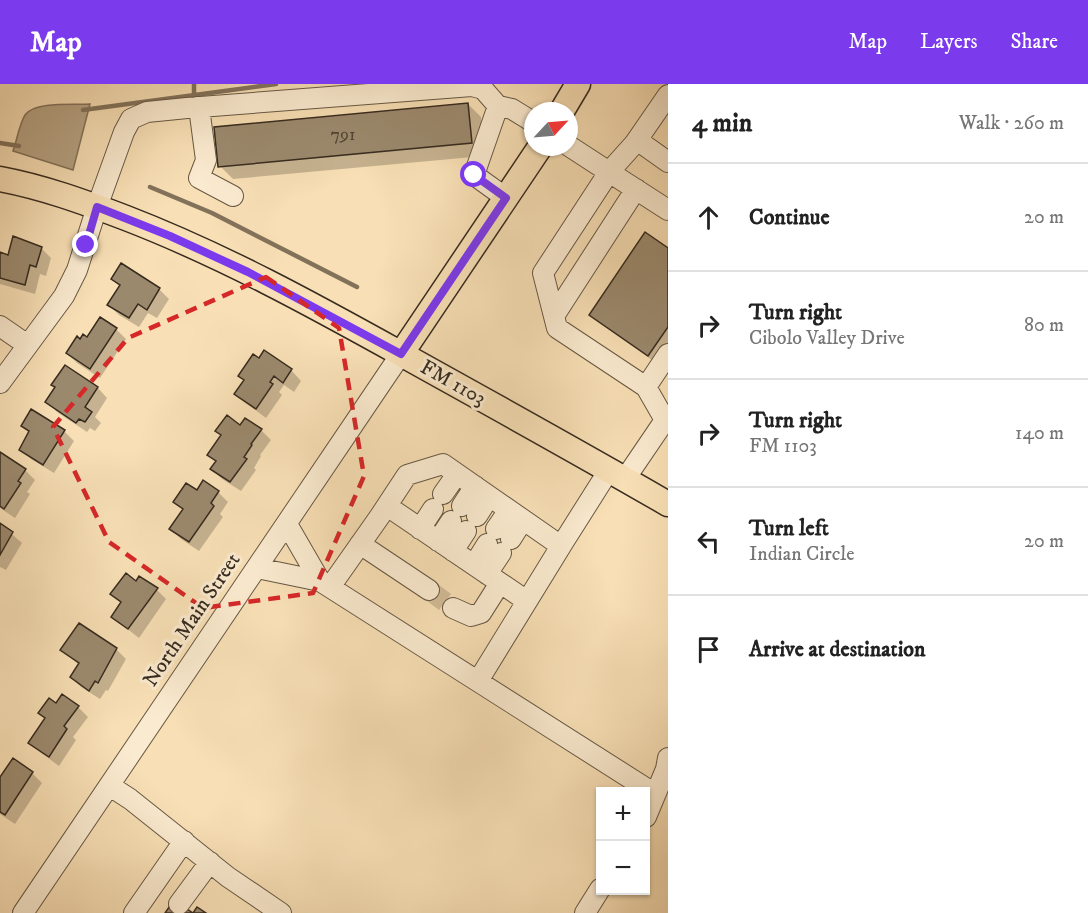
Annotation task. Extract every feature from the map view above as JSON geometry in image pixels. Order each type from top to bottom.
[{"type":"main road","points":[[567,102],[578,84]]},
{"type":"main road","points":[[401,354],[534,156]]},
{"type":"main road","name":"FM 1103","points":[[0,179],[62,194],[97,207],[170,236],[248,272],[401,354],[668,504]]},
{"type":"street","points":[[0,383],[26,344],[64,296],[77,270],[97,207],[124,132],[131,119],[147,112],[197,107],[472,86],[483,88],[498,106],[512,109],[524,116]]},
{"type":"street","points":[[498,106],[474,175],[506,198]]},
{"type":"street","points":[[197,107],[206,160],[200,178],[233,196]]},
{"type":"street","points":[[477,681],[561,546],[617,474],[667,418],[646,387],[557,328],[543,273],[609,172],[664,108]]},
{"type":"street","points":[[637,140],[668,162]]},
{"type":"street","points":[[554,316],[652,200],[578,152]]},
{"type":"street","points":[[0,326],[26,344]]},
{"type":"street","name":"North Main Street","points":[[23,913],[401,354]]},
{"type":"street","points":[[646,387],[668,354]]},
{"type":"street","points":[[325,584],[360,544],[406,475],[443,464],[561,546]]},
{"type":"street","points":[[420,529],[458,474]]},
{"type":"street","points":[[446,546],[482,491]]},
{"type":"street","points":[[387,506],[527,601]]},
{"type":"street","points":[[453,608],[471,616],[481,613],[487,574],[499,541],[516,515]]},
{"type":"street","points":[[287,524],[325,584]]},
{"type":"street","points":[[360,544],[429,590]]},
{"type":"street","points":[[257,568],[325,584],[655,794]]},
{"type":"street","points":[[650,806],[668,758]]},
{"type":"street","points":[[110,786],[130,799],[228,877],[281,913]]},
{"type":"street","points":[[135,913],[184,842]]},
{"type":"street","points":[[179,904],[210,862]]},
{"type":"street","points":[[585,913],[596,895]]},
{"type":"highlighted area","points":[[266,277],[339,328],[364,476],[313,593],[203,608],[109,542],[53,427],[128,338]]},
{"type":"shaded area","points":[[90,104],[73,170],[13,151],[23,119],[30,111],[45,106]]},
{"type":"building","points":[[468,103],[472,143],[218,167],[214,127]]},
{"type":"building","points":[[645,232],[668,248],[668,327],[648,356],[589,315]]},
{"type":"building","points":[[13,236],[42,247],[36,267],[30,265],[25,285],[0,278],[0,252],[8,255]]},
{"type":"building","points":[[121,263],[160,288],[147,310],[138,304],[129,318],[107,305],[120,285],[111,279]]},
{"type":"building","points":[[100,317],[117,328],[90,369],[66,353],[77,336],[80,339],[83,334],[87,337]]},
{"type":"building","points":[[264,350],[292,369],[283,383],[274,376],[270,382],[273,384],[256,409],[234,394],[244,380],[238,376],[253,354],[259,358]]},
{"type":"building","points":[[65,365],[98,387],[85,407],[92,412],[85,422],[79,419],[76,423],[45,402],[55,387],[51,385]]},
{"type":"building","points":[[31,409],[65,430],[43,465],[19,450],[29,431],[21,426]]},
{"type":"building","points":[[227,415],[240,425],[245,418],[262,429],[244,457],[247,459],[230,482],[210,469],[216,461],[207,455],[221,435],[215,431]]},
{"type":"building","points":[[0,452],[26,469],[18,481],[21,483],[4,509],[0,506]]},
{"type":"building","points":[[203,480],[219,491],[211,503],[214,506],[189,542],[169,529],[183,509],[173,502],[186,483],[197,490]]},
{"type":"building","points":[[0,523],[13,532],[0,555]]},
{"type":"building","points":[[126,573],[136,581],[139,576],[158,588],[128,629],[111,617],[121,602],[110,594]]},
{"type":"building","points":[[79,623],[117,648],[98,683],[95,681],[89,691],[70,677],[79,663],[60,650]]},
{"type":"building","points":[[62,694],[79,706],[64,726],[67,729],[49,757],[28,743],[45,718],[38,713],[49,698],[56,703]]},
{"type":"building","points":[[13,758],[33,772],[5,815],[0,812],[0,777]]},
{"type":"building","points":[[174,900],[193,913],[165,913]]},
{"type":"building","points":[[197,907],[206,913],[193,913]]},
{"type":"waterway","points":[[194,84],[194,95]]},
{"type":"waterway","points":[[83,110],[276,84]]},
{"type":"waterway","points":[[0,143],[19,146]]},
{"type":"waterway","points":[[150,187],[212,213],[357,287]]},
{"type":"tunnel","points":[[429,590],[453,608]]},
{"type":"route","points":[[86,245],[97,207],[170,236],[248,272],[401,354],[506,198],[474,175]]}]
